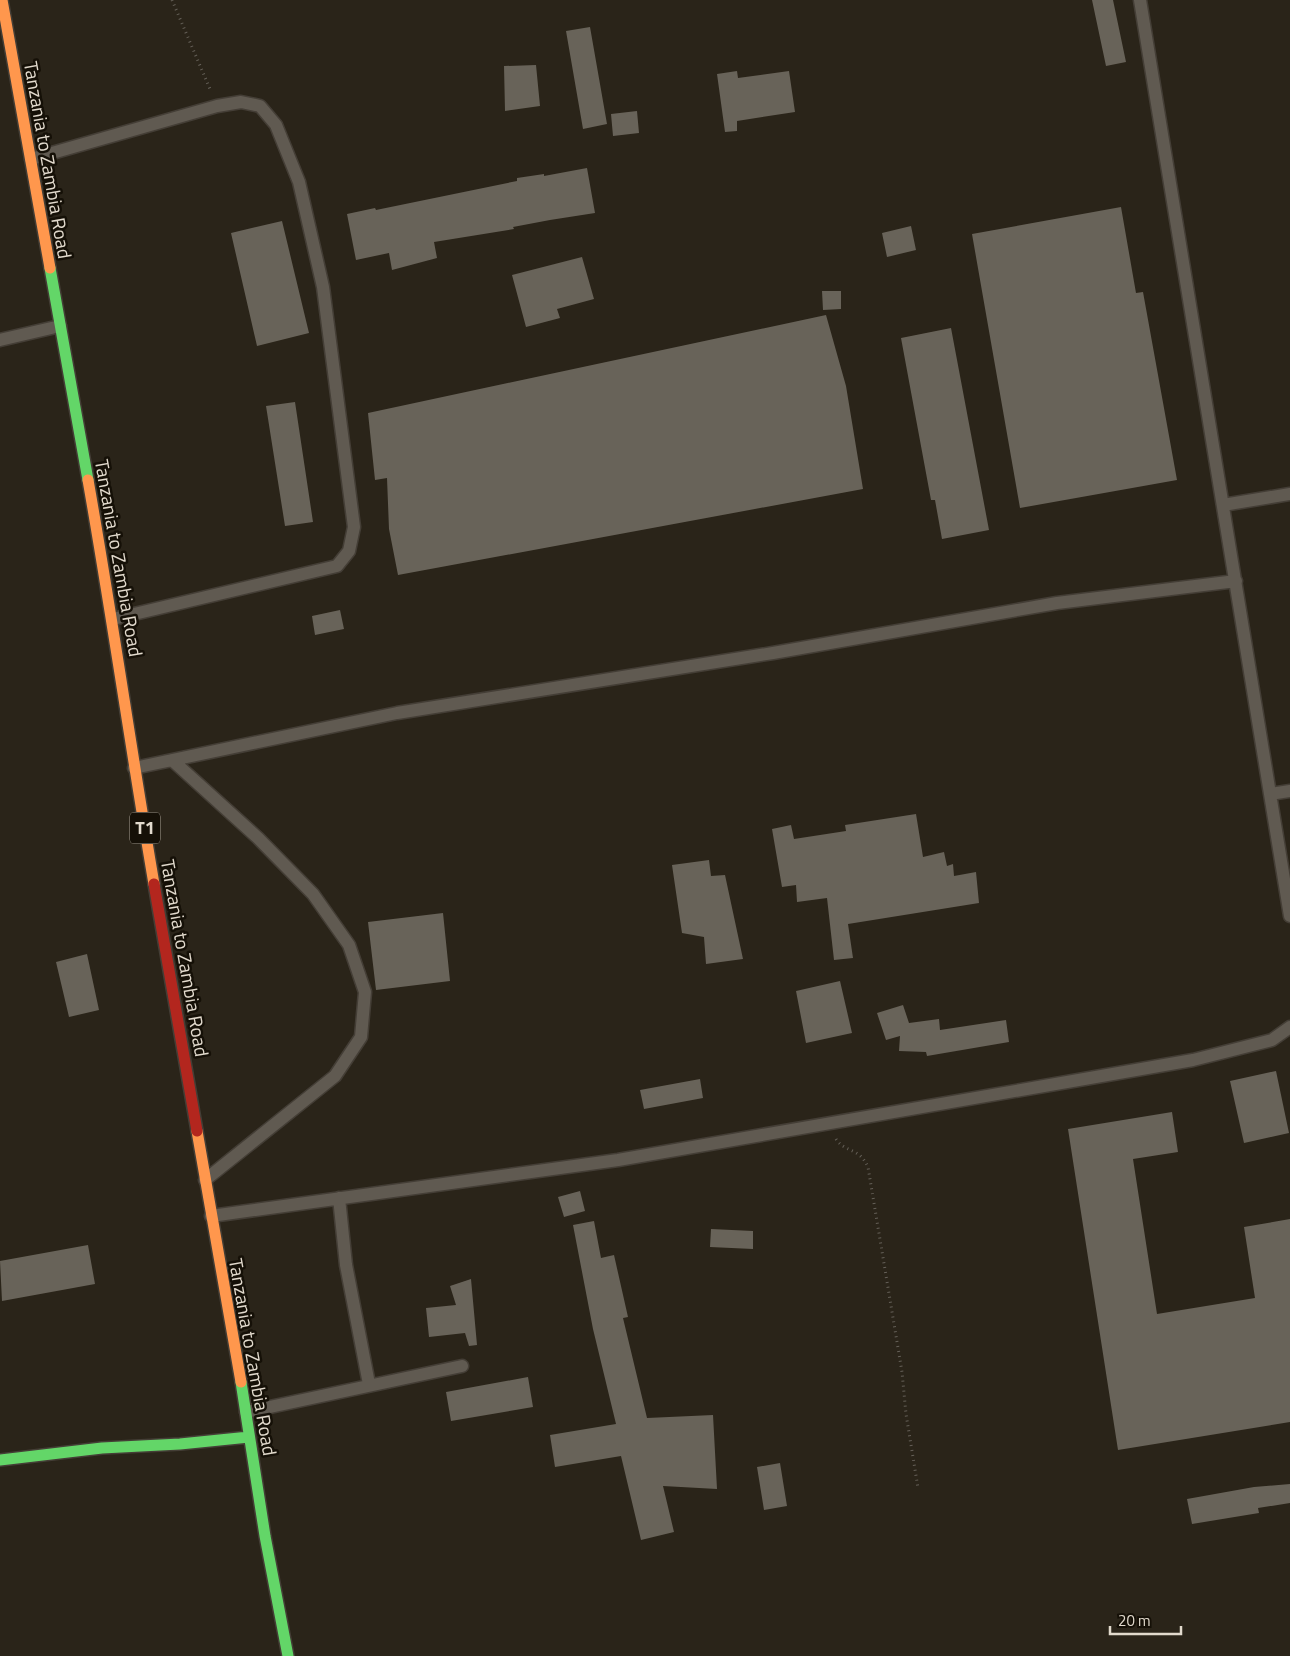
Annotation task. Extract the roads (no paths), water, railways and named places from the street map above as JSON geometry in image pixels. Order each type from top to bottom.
[{"type":"main road","name":"Tanzania to Zambia Road","points":[[2,0],[113,619],[134,768],[288,1656]]},
{"type":"main road","points":[[0,1460],[102,1448],[180,1444],[249,1437]]},
{"type":"lane","points":[[1140,0],[1290,916]]},
{"type":"lane","points":[[31,159],[217,106],[241,102],[260,106],[276,125],[299,182],[323,287],[354,527],[349,551],[337,566],[113,619]]},
{"type":"lane","points":[[0,340],[60,326]]},
{"type":"lane","points":[[1223,505],[1290,494]]},
{"type":"lane","points":[[134,768],[397,713],[820,645],[1057,603],[1236,581]]},
{"type":"lane","points":[[172,760],[258,838],[313,894],[349,944],[365,992],[361,1037],[335,1076],[205,1180]]},
{"type":"lane","points":[[1270,794],[1290,792]]},
{"type":"lane","points":[[211,1216],[618,1160],[1193,1060],[1272,1040],[1289,1029]]},
{"type":"lane","points":[[339,1198],[346,1265],[368,1384]]},
{"type":"lane","points":[[246,1412],[368,1384],[462,1366]]}]
